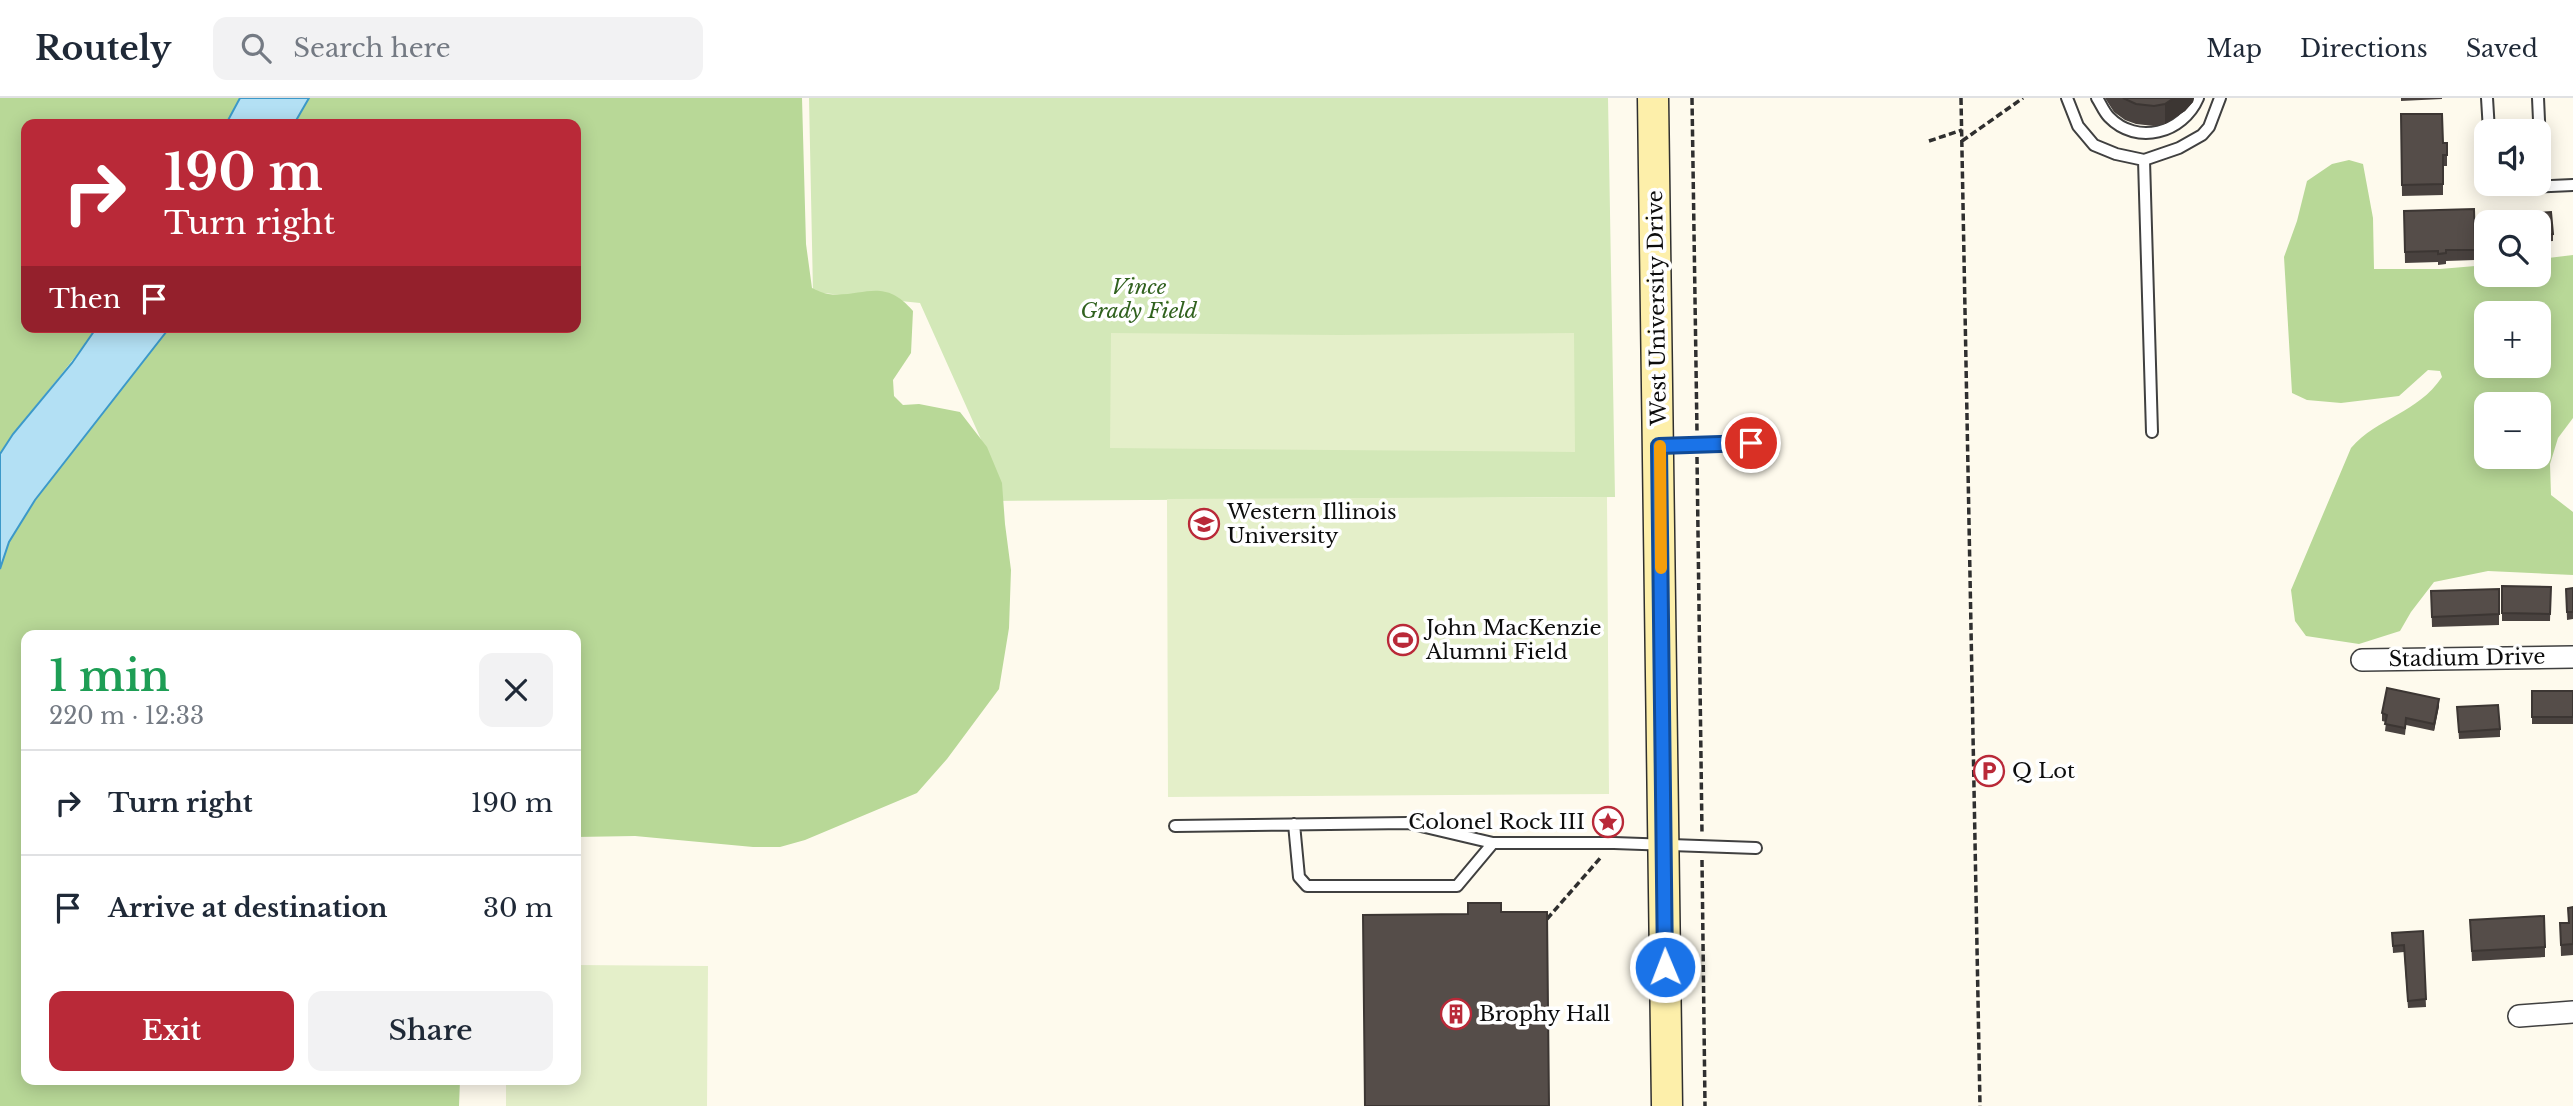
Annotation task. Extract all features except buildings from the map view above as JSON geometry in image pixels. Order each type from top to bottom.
[{"type":"street","name":"West University Drive","points":[[1653,98],[1667,1106]]},
{"type":"street","name":"Stadium Drive","points":[[2362,660],[2573,657]]},
{"type":"street","points":[[2519,1016],[2573,1012]]},
{"type":"lane","points":[[2067,98],[2078,126],[2094,145],[2116,154],[2144,160],[2179,148],[2202,135],[2213,119],[2220,98]]},
{"type":"lane","points":[[2097,98],[2109,117],[2130,130],[2152,134],[2185,120],[2198,98]]},
{"type":"lane","points":[[2487,98],[2488,119]]},
{"type":"lane","points":[[2538,98],[2539,119]]},
{"type":"lane","points":[[2144,160],[2152,432]]},
{"type":"lane","points":[[2551,186],[2573,185]]},
{"type":"lane","points":[[1659,446],[1751,443]]},
{"type":"lane","points":[[1175,826],[1408,823],[1493,844],[1614,843],[1756,848]]},
{"type":"lane","points":[[1294,824],[1299,877],[1307,887],[1457,886],[1493,844]]},
{"type":"path","points":[[1692,98],[1705,1106]]},
{"type":"path","points":[[1961,98],[1980,1106]]},
{"type":"path","points":[[1962,141],[2023,98]]},
{"type":"path","points":[[1929,141],[1962,130]]},
{"type":"path","points":[[1547,919],[1614,843]]},
{"type":"green space","points":[[0,98],[240,98],[229,119],[21,119],[21,333],[92,333],[0,454]]},
{"type":"green space","points":[[309,98],[802,98],[806,244],[812,288],[828,294],[882,291],[902,300],[913,311],[911,353],[893,380],[894,396],[903,405],[919,404],[960,412],[987,447],[1002,483],[1011,570],[1009,628],[999,689],[947,759],[917,793],[805,840],[780,847],[753,847],[635,836],[581,837],[581,630],[21,630],[21,1085],[460,1085],[459,1106],[0,1106],[0,569],[9,542],[35,500],[165,333],[581,333],[581,119],[297,119]]},
{"type":"green space","name":"Vince Grady Field","points":[[809,98],[1608,98],[1615,497],[989,501],[988,455],[920,303],[813,292]]},
{"type":"green space","points":[[2349,160],[2363,164],[2373,218],[2374,269],[2474,266],[2474,287],[2551,287],[2551,258],[2573,255],[2573,418],[2558,438],[2551,461],[2551,392],[2474,392],[2474,469],[2550,469],[2551,495],[2573,512],[2573,575],[2488,571],[2434,582],[2400,631],[2359,644],[2306,636],[2295,621],[2291,590],[2351,448],[2373,429],[2421,399],[2442,377],[2440,371],[2428,370],[2399,396],[2341,403],[2307,400],[2292,393],[2284,257],[2307,181],[2332,164]]},
{"type":"green space","points":[[1111,333],[1574,333],[1575,452],[1110,448]]},
{"type":"green space","points":[[1607,497],[1609,794],[1168,797],[1167,499]]},
{"type":"green space","points":[[581,965],[708,966],[707,1106],[506,1106],[506,1085],[581,1085]]},
{"type":"water","points":[[240,98],[309,98],[297,119],[229,119]]},
{"type":"water","points":[[93,333],[165,333],[35,500],[9,542],[0,569],[0,454],[13,434],[72,363]]},
{"type":"slow traffic","points":[[1660,446],[1661,568]]},
{"type":"place","name":"Western Illinois University","points":[[1204,524]]},
{"type":"place","name":"John MacKenzie Alumni Field","points":[[1403,640]]},
{"type":"place","name":"Q Lot","points":[[1989,771]]},
{"type":"place","name":"Colonel Rock III","points":[[1608,822]]},
{"type":"place","name":"Brophy Hall","points":[[1456,1014]]},
{"type":"route","points":[[1665,967],[1659,446],[1751,443]]}]
